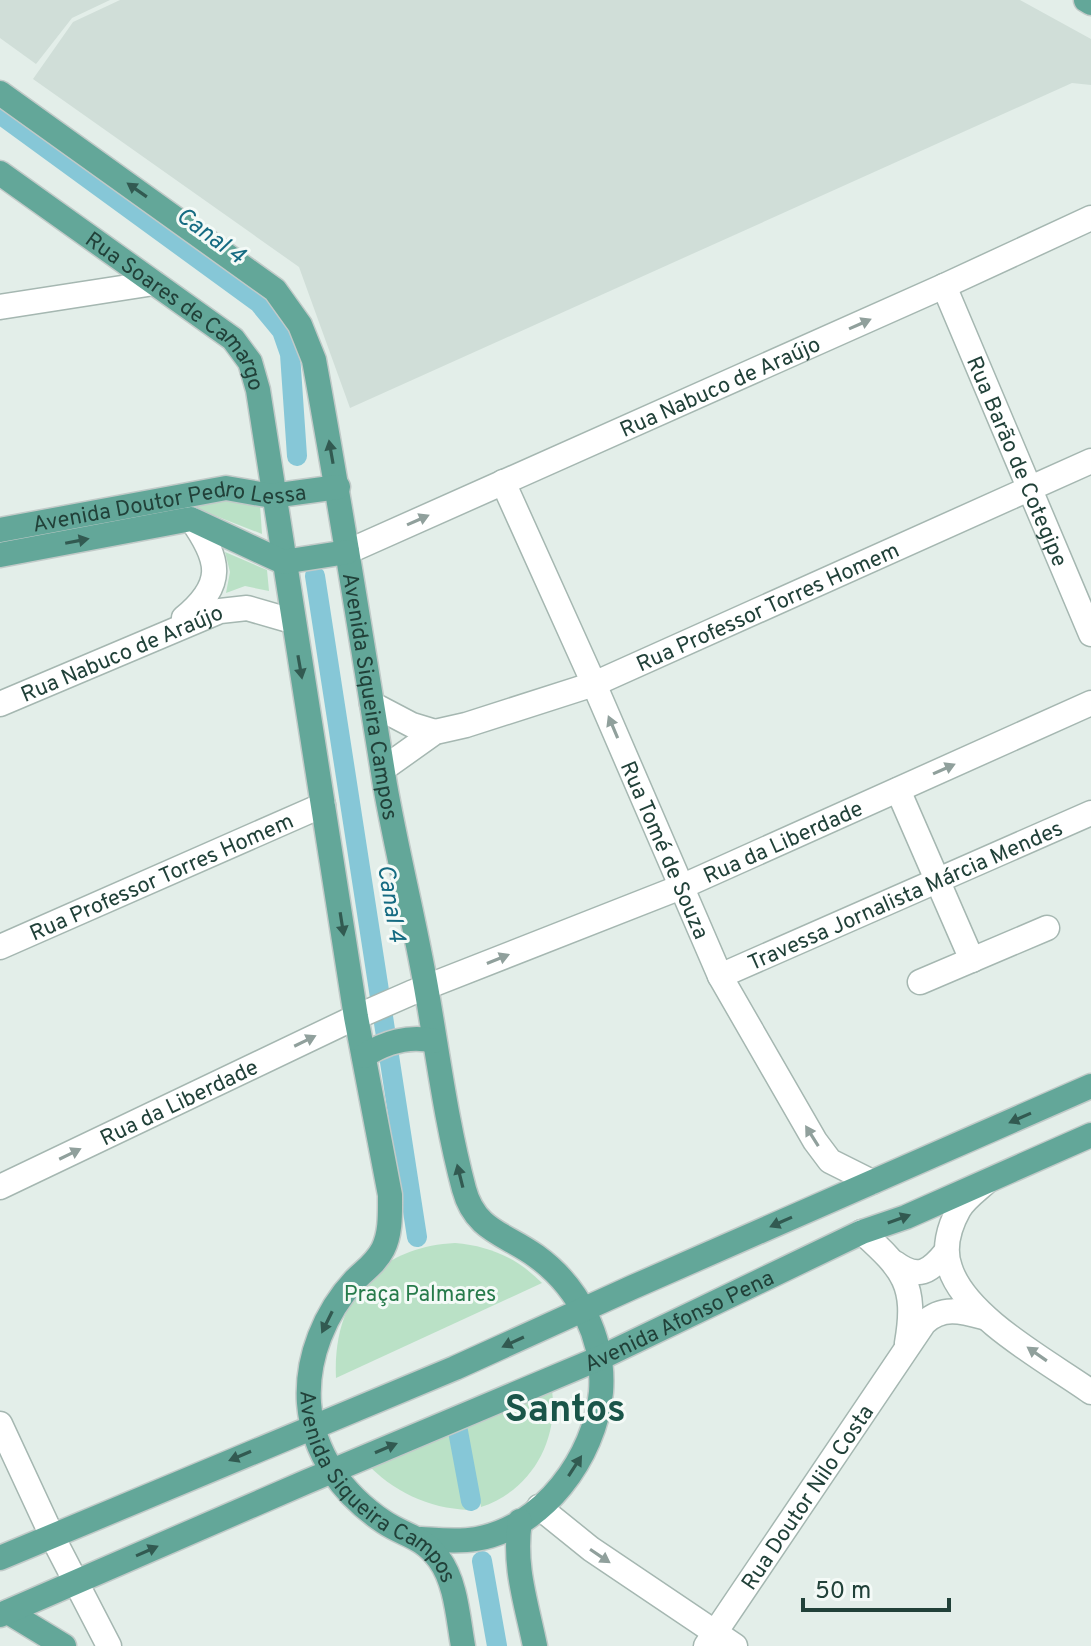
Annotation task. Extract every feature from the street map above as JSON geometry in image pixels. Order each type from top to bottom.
[{"type":"main road","name":"Avenida Siqueira Campos","points":[[0,93],[275,290],[300,325],[314,360],[342,553],[372,704],[418,990],[465,1195],[482,1223],[535,1255],[562,1279],[583,1309],[600,1358],[601,1392],[595,1425],[582,1456],[563,1484],[521,1519]]},
{"type":"main road","name":"Rua Soares de Camargo","points":[[0,173],[233,339],[250,362],[282,495]]},
{"type":"main road","name":"Avenida Doutor Pedro Lessa","points":[[0,530],[226,488],[282,495],[332,488]]},
{"type":"main road","name":"Avenida Siqueira Campos","points":[[282,495],[292,621],[323,805],[372,1051],[390,1195],[389,1230],[385,1246],[376,1262],[347,1289],[325,1323],[316,1347],[310,1373],[312,1426],[331,1471],[356,1500],[386,1524],[432,1540],[451,1585],[463,1646]]},
{"type":"main road","name":"Avenida Doutor Pedro Lessa","points":[[0,555],[191,519],[289,561]]},
{"type":"main road","points":[[289,561],[342,553]]},
{"type":"main road","points":[[372,1051],[427,1039]]},
{"type":"main road","points":[[0,1558],[455,1368],[1091,1086]]},
{"type":"main road","name":"Avenida Afonso Pena","points":[[4,1614],[600,1358],[862,1232],[906,1217],[1091,1135]]},
{"type":"main road","points":[[432,1540],[475,1539],[521,1519],[517,1556],[535,1646]]},
{"type":"main road","points":[[4,1614],[64,1646]]},
{"type":"street","name":"Rua Nabuco de Araújo","points":[[342,553],[1091,218]]},
{"type":"street","points":[[0,307],[154,283]]},
{"type":"street","name":"Rua Barão de Cotegipe","points":[[944,286],[1091,634]]},
{"type":"street","name":"Rua Professor Torres Homem","points":[[383,769],[435,732],[594,684],[1091,461]]},
{"type":"street","name":"Rua Tomé de Souza","points":[[503,482],[720,976],[815,1141],[830,1161],[872,1182]]},
{"type":"street","name":"Avenida Doutor Pedro Lessa","points":[[162,634],[205,599],[213,585],[215,565],[210,549],[191,519]]},
{"type":"street","name":"Rua Nabuco de Araújo","points":[[0,704],[220,611],[247,608],[292,621]]},
{"type":"street","name":"Rua da Liberdade","points":[[0,1187],[364,1013],[681,887],[1091,703]]},
{"type":"street","points":[[372,704],[412,725],[435,732]]},
{"type":"street","points":[[898,790],[972,960]]},
{"type":"street","name":"Rua Professor Torres Homem","points":[[0,947],[323,805]]},
{"type":"street","name":"Travessa Jornalista Márcia Mendes","points":[[720,976],[1091,813]]},
{"type":"street","points":[[920,982],[1047,928]]},
{"type":"street","points":[[989,1179],[960,1206],[946,1252],[950,1270],[983,1317],[1091,1392]]},
{"type":"street","points":[[862,1232],[906,1271],[924,1272],[936,1265],[946,1252]]},
{"type":"street","points":[[895,1263],[908,1284],[912,1302],[906,1346]]},
{"type":"street","name":"Rua Doutor Nilo Costa","points":[[719,1641],[906,1346],[932,1315],[959,1310],[983,1317]]},
{"type":"street","points":[[0,1424],[52,1536],[109,1646]]},
{"type":"street","points":[[521,1519],[591,1549],[719,1641]]},
{"type":"shaded area","points":[[0,0],[110,0],[72,18],[36,64],[0,38]]},
{"type":"shaded area","points":[[120,0],[1020,0],[1091,39],[1091,85],[1072,83],[350,408],[299,267],[33,79],[73,22]]},
{"type":"green space","points":[[230,498],[260,505],[262,534],[193,507]]},
{"type":"green space","points":[[225,552],[267,570],[269,591],[245,586],[226,593],[230,572]]},
{"type":"green space","name":"Praça Palmares","points":[[455,1243],[502,1255],[542,1283],[336,1378],[342,1325],[351,1302],[364,1283],[382,1267],[403,1255]]},
{"type":"green space","points":[[551,1384],[552,1423],[539,1459],[529,1475],[515,1488],[481,1507],[465,1422]]},
{"type":"green space","points":[[454,1426],[469,1510],[439,1506],[412,1496],[388,1482],[365,1462]]},
{"type":"waterway","name":"Canal 4","points":[[0,114],[259,303],[282,331],[290,354],[297,456]]},
{"type":"waterway","name":"Canal 4","points":[[315,576],[417,1237]]},
{"type":"waterway","name":"Canal 4","points":[[458,1431],[471,1501]]},
{"type":"waterway","name":"Canal 4","points":[[482,1561],[497,1646]]},
{"type":"district","name":"Santos","points":[[565,1408]]}]
